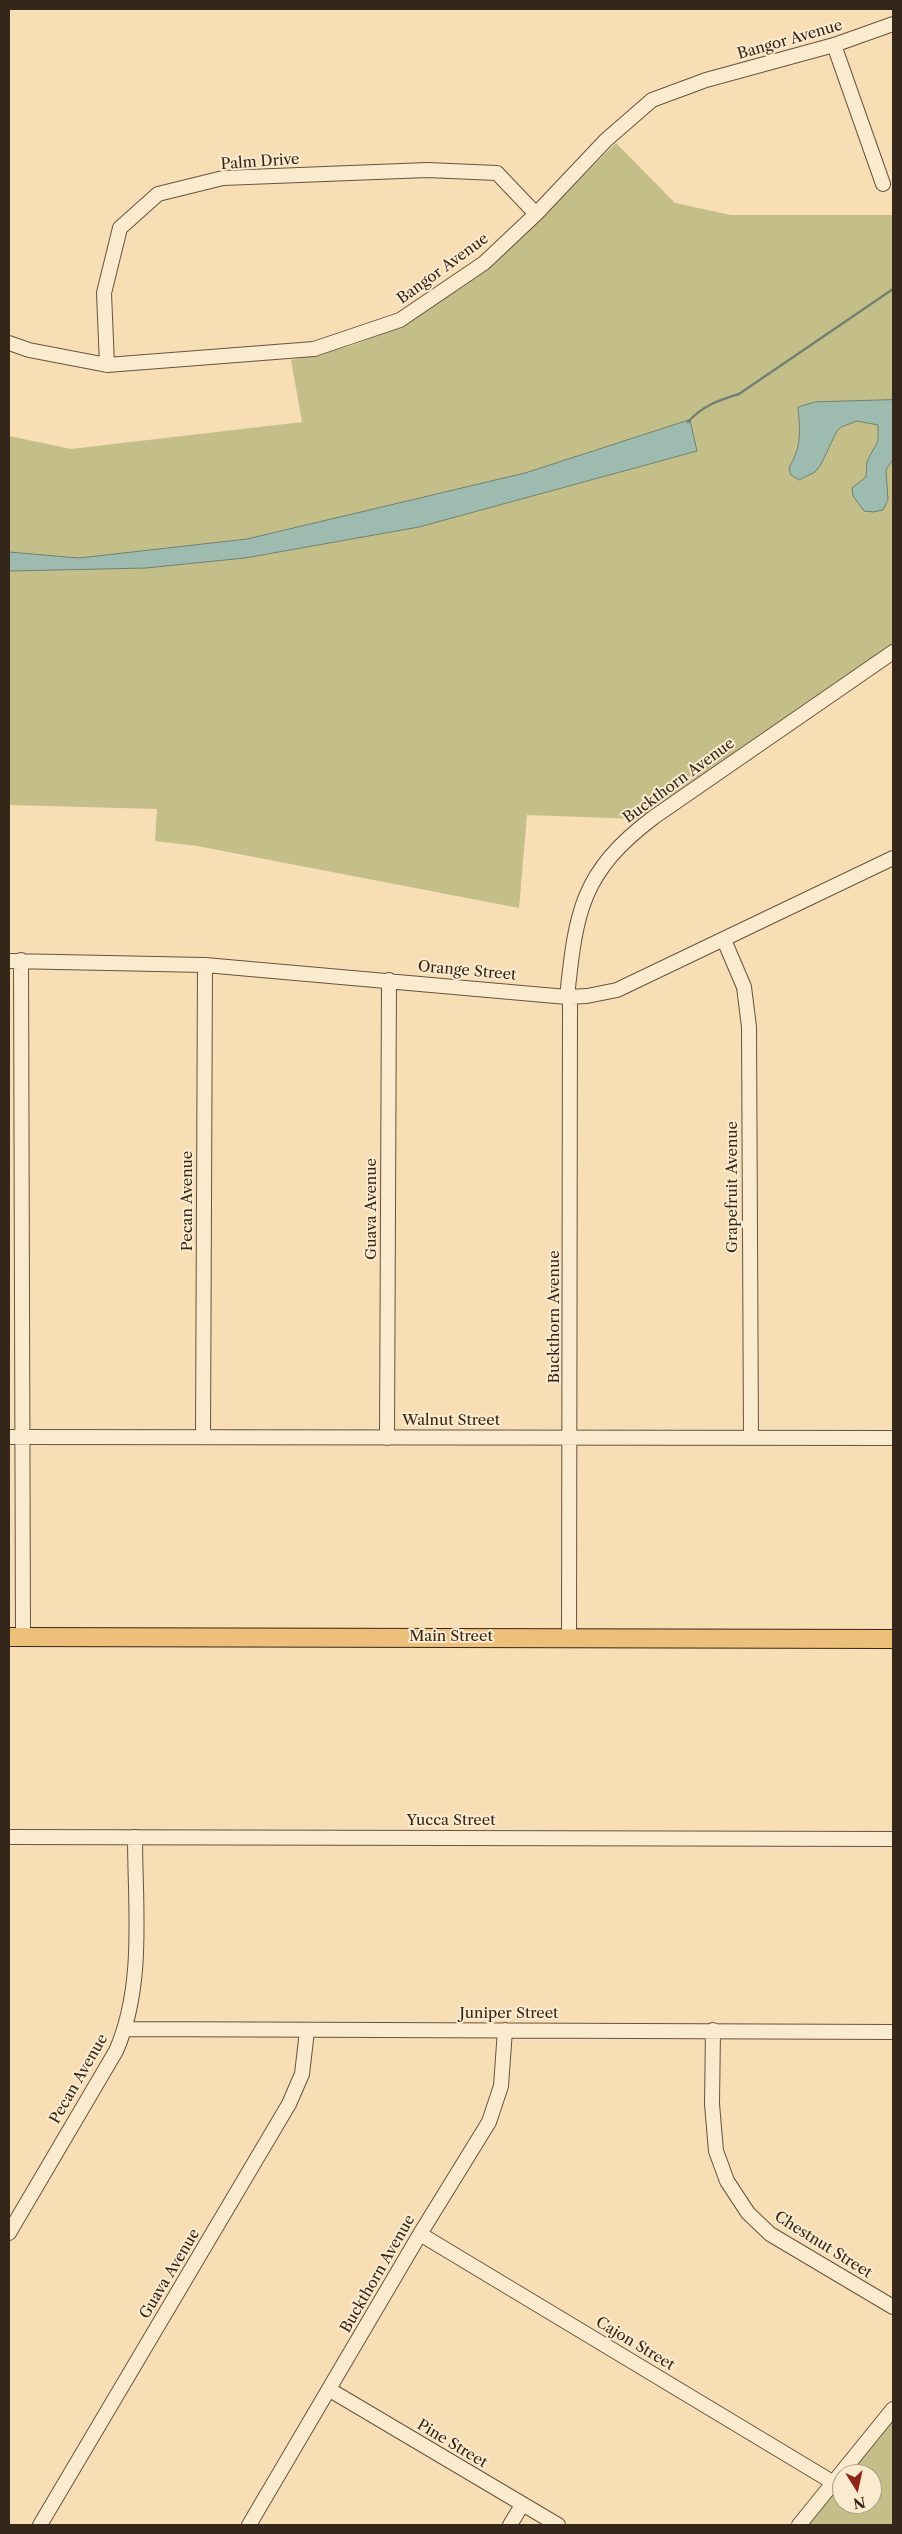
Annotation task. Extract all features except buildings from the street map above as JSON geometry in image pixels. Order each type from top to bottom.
[{"type":"main road","name":"Main Street","points":[[16,1637],[893,1639]]},
{"type":"street","name":"Bangor Avenue","points":[[9,343],[29,350],[108,364],[314,349],[400,320],[484,263],[536,214],[606,140],[652,100],[706,80],[834,45],[893,24]]},
{"type":"street","points":[[834,45],[883,184]]},
{"type":"street","name":"Palm Drive","points":[[108,364],[104,293],[120,228],[158,194],[223,178],[427,170],[497,173],[536,214]]},
{"type":"street","name":"Buckthorn Avenue","points":[[569,1637],[571,1437],[569,997],[574,934],[581,907],[598,873],[621,844],[654,817],[893,652]]},
{"type":"street","name":"Orange Street","points":[[15,961],[205,965],[569,997],[586,996],[617,990],[892,861]]},
{"type":"street","name":"Grapefruit Avenue","points":[[724,940],[744,987],[749,1027],[750,1438]]},
{"type":"street","points":[[15,961],[23,1437],[16,1637]]},
{"type":"street","name":"Pecan Avenue","points":[[203,1436],[205,965]]},
{"type":"street","name":"Guava Avenue","points":[[386,1438],[389,980]]},
{"type":"street","name":"Walnut Street","points":[[9,1437],[893,1438]]},
{"type":"street","name":"Yucca Street","points":[[9,1837],[893,1839]]},
{"type":"street","name":"Pecan Avenue","points":[[9,2233],[116,2051],[125,2029],[134,1981],[135,1837]]},
{"type":"street","name":"Juniper Street","points":[[125,2029],[893,2032]]},
{"type":"street","name":"Buckthorn Avenue","points":[[249,2525],[420,2234],[489,2122],[501,2086],[505,2030]]},
{"type":"street","name":"Chestnut Street","points":[[712,2030],[712,2104],[716,2151],[727,2181],[748,2213],[770,2234],[893,2307]]},
{"type":"street","name":"Guava Avenue","points":[[40,2525],[289,2104],[302,2074],[307,2031]]},
{"type":"street","name":"Cajon Street","points":[[420,2234],[832,2482]]},
{"type":"street","name":"Pine Street","points":[[330,2390],[558,2525]]},
{"type":"street","points":[[849,2464],[893,2409]]},
{"type":"street","points":[[799,2525],[832,2485]]},
{"type":"street","points":[[510,2525],[522,2505]]},
{"type":"shaded area","points":[[616,143],[675,203],[731,215],[893,215],[893,643],[637,819],[527,815],[519,908],[197,846],[155,841],[157,809],[9,805],[9,436],[71,449],[302,422],[291,360],[364,341],[401,324],[436,303],[499,255]]},
{"type":"shaded area","points":[[893,400],[893,459],[886,470],[888,500],[883,510],[864,511],[853,496],[852,488],[866,477],[867,461],[878,441],[878,425],[857,421],[841,427],[815,472],[799,480],[791,475],[789,468],[799,439],[798,407],[815,402]]},
{"type":"shaded area","points":[[690,420],[697,451],[419,527],[245,558],[146,568],[9,571],[9,552],[79,558],[247,539],[525,473]]},
{"type":"shaded area","points":[[893,2412],[893,2525],[806,2525],[832,2491],[832,2514],[882,2514],[882,2464],[853,2464]]},
{"type":"waterway","points":[[688,422],[693,416],[711,404],[739,394],[893,289]]}]
